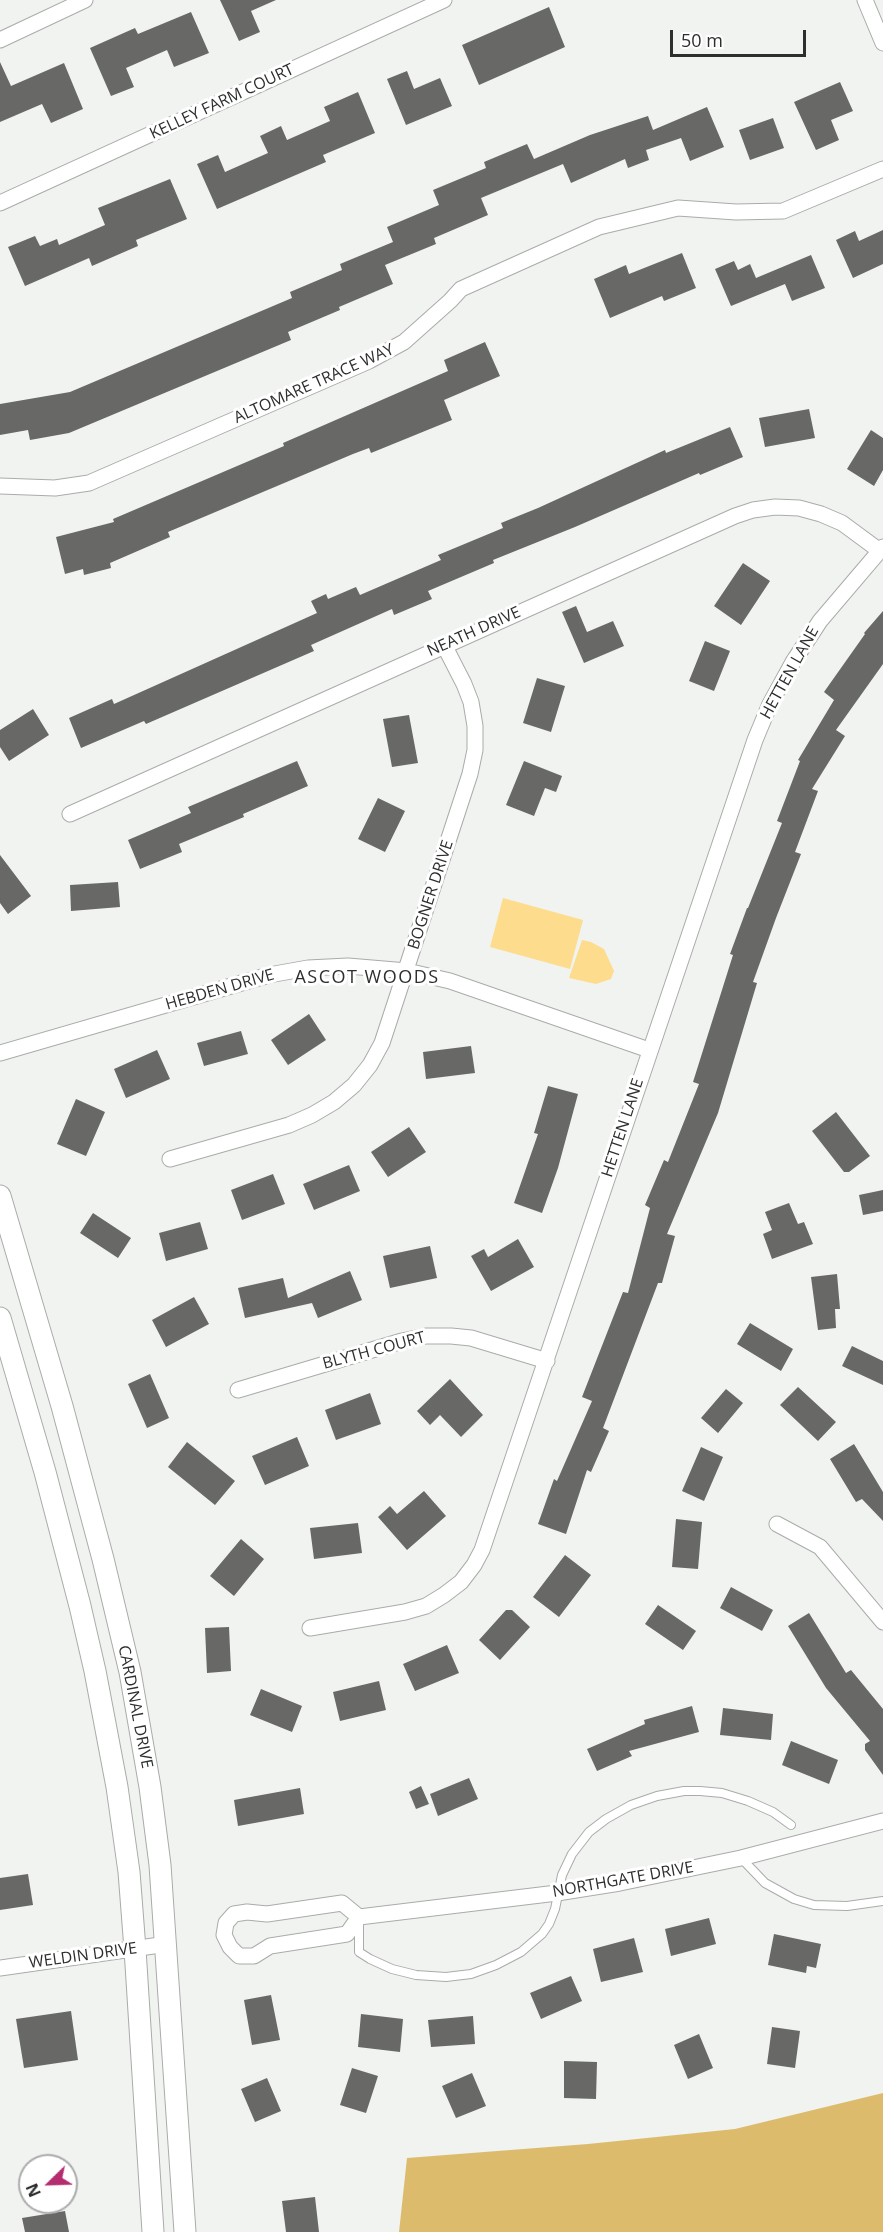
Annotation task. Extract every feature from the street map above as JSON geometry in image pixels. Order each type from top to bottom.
[{"type":"main road","name":"CARDINAL DRIVE","points":[[0,1196],[77,1461],[130,1672],[150,1786],[160,1865],[185,2232]]},
{"type":"main road","name":"CARDINAL DRIVE","points":[[0,1318],[45,1472],[95,1671],[117,1787],[129,1872],[153,2232]]},
{"type":"street","points":[[0,40],[85,0]]},
{"type":"street","name":"KELLEY FARM COURT","points":[[0,203],[444,0]]},
{"type":"street","points":[[865,0],[883,44]]},
{"type":"street","name":"ALTOMARE TRACE WAY","points":[[0,486],[55,488],[100,479],[369,361],[404,342],[461,289],[598,227],[678,208],[736,212],[783,211],[883,169]]},
{"type":"street","name":"NEATH DRIVE","points":[[70,814],[444,645],[753,510],[776,507],[799,508],[821,514],[842,523],[881,549]]},
{"type":"street","name":"HETTEN LANE","points":[[310,1628],[405,1612],[435,1601],[461,1582],[482,1550],[755,740],[770,704],[793,662],[820,621],[881,549]]},
{"type":"street","name":"BOGNER DRIVE","points":[[170,1159],[289,1125],[312,1115],[334,1102],[354,1085],[382,1043],[471,774],[475,750],[475,726],[471,702],[444,645]]},
{"type":"street","name":"HEBDEN DRIVE","points":[[0,1053],[269,975],[308,968],[348,966],[407,971],[450,981],[649,1050]]},
{"type":"street","name":"BLYTH COURT","points":[[238,1390],[402,1341],[426,1336],[451,1335],[471,1338],[547,1361]]},
{"type":"street","points":[[777,1524],[820,1547],[883,1622]]},
{"type":"street","name":"NORTHGATE DRIVE","points":[[359,1917],[620,1883],[741,1858],[883,1821]]},
{"type":"street","points":[[342,1903],[359,1917],[347,1934],[270,1946],[255,1956],[239,1956],[230,1947],[224,1935],[226,1923],[234,1914],[247,1911],[267,1914],[342,1903]]},
{"type":"street","name":"WELDIN DRIVE","points":[[0,1968],[167,1944]]},
{"type":"lane","points":[[359,1917],[359,1952],[370,1959],[392,1969],[416,1975],[446,1977],[471,1974],[496,1965],[521,1952],[543,1934],[555,1909],[562,1875],[572,1854],[589,1832],[630,1805],[657,1796],[684,1791],[722,1793],[773,1812],[791,1825]]},
{"type":"lane","points":[[741,1858],[765,1883],[794,1899],[814,1905],[847,1906],[883,1901]]},
{"type":"shaded area","points":[[503,898],[583,920],[570,969],[490,947]]},
{"type":"shaded area","points":[[582,940],[604,949],[614,971],[611,979],[596,984],[569,978]]},
{"type":"shaded area","points":[[883,2093],[883,2232],[399,2232],[407,2158],[588,2144],[735,2129]]},
{"type":"building","points":[[220,0],[276,0],[251,11],[260,32],[239,41]]},
{"type":"building","points":[[549,7],[565,47],[479,85],[462,45]]},
{"type":"building","points":[[191,12],[209,53],[174,67],[167,50],[126,68],[134,87],[111,96],[90,48],[135,28],[138,34]]},
{"type":"building","points":[[0,62],[11,86],[64,63],[83,109],[51,123],[42,104],[0,122]]},
{"type":"building","points":[[407,71],[414,89],[440,78],[452,106],[406,125],[387,79]]},
{"type":"building","points":[[840,82],[853,111],[831,120],[839,140],[816,150],[794,102]]},
{"type":"building","points":[[358,92],[375,133],[323,155],[326,162],[217,209],[197,164],[218,155],[225,172],[268,153],[260,136],[281,126],[287,140],[330,121],[324,107]]},
{"type":"building","points":[[707,107],[724,147],[690,161],[681,138],[646,150],[649,160],[628,168],[625,159],[571,183],[563,164],[481,198],[488,215],[434,238],[436,244],[385,265],[393,284],[288,332],[291,340],[69,433],[30,440],[28,430],[0,435],[0,404],[70,392],[292,298],[290,292],[342,270],[340,264],[393,242],[387,227],[439,205],[433,190],[486,168],[484,162],[527,144],[534,159],[590,135],[648,116],[653,130]]},
{"type":"building","points":[[773,118],[784,148],[750,160],[739,130]]},
{"type":"building","points":[[170,179],[187,219],[136,240],[138,246],[92,266],[89,258],[25,286],[8,247],[35,236],[40,246],[57,239],[59,245],[105,225],[98,208]]},
{"type":"building","points":[[883,230],[883,264],[853,278],[836,240],[855,231],[859,241]]},
{"type":"building","points":[[682,253],[696,288],[664,301],[662,296],[610,318],[594,279],[626,265],[629,274]]},
{"type":"building","points":[[811,255],[825,288],[792,301],[785,284],[731,306],[715,269],[734,261],[738,270],[750,264],[756,278]]},
{"type":"building","points":[[485,342],[500,376],[444,400],[452,420],[371,453],[369,448],[353,454],[168,532],[170,537],[110,563],[111,568],[84,575],[83,569],[65,574],[56,537],[114,522],[113,519],[284,446],[283,443],[448,371],[444,360]]},
{"type":"building","points":[[809,409],[815,438],[765,447],[759,418]]},
{"type":"building","points":[[730,427],[743,457],[700,475],[699,473],[493,560],[494,563],[428,591],[432,599],[394,615],[392,609],[311,645],[314,651],[146,724],[144,721],[81,748],[69,718],[112,699],[114,704],[317,613],[311,601],[326,594],[328,599],[356,587],[360,595],[441,560],[438,555],[503,528],[501,523],[665,450],[666,453]]},
{"type":"building","points":[[871,430],[883,438],[883,470],[874,486],[847,469]]},
{"type":"building","points":[[743,563],[770,581],[741,625],[714,606]]},
{"type":"building","points":[[576,606],[587,632],[613,621],[624,646],[584,663],[562,612]]},
{"type":"building","points":[[883,611],[883,664],[836,730],[845,736],[812,789],[818,791],[795,852],[801,854],[753,982],[757,983],[718,1113],[667,1234],[675,1236],[662,1283],[658,1283],[603,1428],[609,1431],[591,1472],[587,1470],[566,1534],[538,1524],[554,1479],[557,1481],[592,1401],[582,1397],[623,1292],[628,1293],[650,1208],[645,1205],[664,1160],[668,1162],[699,1084],[693,1082],[733,955],[730,954],[782,823],[777,821],[800,761],[798,760],[834,700],[824,692],[864,633]]},
{"type":"building","points":[[705,641],[730,651],[714,691],[689,681]]},
{"type":"building","points":[[537,678],[565,686],[551,732],[523,723]]},
{"type":"building","points":[[33,709],[49,735],[9,761],[0,747],[0,730]]},
{"type":"building","points":[[409,715],[418,763],[392,767],[383,719]]},
{"type":"building","points":[[297,761],[308,786],[243,814],[244,817],[179,844],[182,852],[140,869],[128,840],[191,813],[188,807]]},
{"type":"building","points":[[524,761],[562,776],[556,792],[545,788],[534,816],[506,805]]},
{"type":"building","points":[[378,798],[405,811],[385,852],[358,839]]},
{"type":"building","points":[[0,855],[31,896],[8,914],[0,903]]},
{"type":"building","points":[[118,882],[120,907],[71,911],[70,885]]},
{"type":"building","points":[[309,1014],[326,1040],[288,1065],[271,1040]]},
{"type":"building","points":[[241,1031],[248,1054],[204,1066],[197,1043]]},
{"type":"building","points":[[471,1046],[475,1073],[426,1079],[423,1052]]},
{"type":"building","points":[[157,1050],[170,1079],[126,1098],[114,1069]]},
{"type":"building","points":[[548,1086],[578,1094],[558,1168],[542,1213],[514,1203],[538,1134],[534,1133]]},
{"type":"building","points":[[76,1099],[105,1112],[86,1156],[57,1144]]},
{"type":"building","points":[[836,1112],[870,1156],[849,1172],[844,1172],[812,1131]]},
{"type":"building","points":[[409,1127],[426,1152],[388,1177],[371,1152]]},
{"type":"building","points":[[349,1165],[360,1191],[314,1210],[303,1184]]},
{"type":"building","points":[[273,1174],[285,1204],[242,1220],[231,1190]]},
{"type":"building","points":[[883,1190],[883,1211],[863,1215],[859,1195]]},
{"type":"building","points":[[789,1203],[798,1224],[804,1222],[813,1244],[772,1259],[763,1234],[772,1230],[765,1212]]},
{"type":"building","points":[[93,1213],[131,1238],[118,1258],[80,1233]]},
{"type":"building","points":[[200,1222],[208,1249],[166,1261],[159,1233]]},
{"type":"building","points":[[518,1239],[534,1267],[491,1291],[471,1256],[484,1249],[488,1257]]},
{"type":"building","points":[[430,1246],[437,1278],[390,1288],[383,1256]]},
{"type":"building","points":[[350,1271],[362,1300],[318,1318],[312,1303],[245,1318],[238,1288],[283,1278],[288,1298]]},
{"type":"building","points":[[837,1274],[840,1309],[835,1309],[836,1328],[818,1330],[811,1277]]},
{"type":"building","points":[[194,1297],[209,1324],[166,1347],[152,1320]]},
{"type":"building","points":[[750,1323],[793,1349],[781,1371],[737,1344]]},
{"type":"building","points":[[852,1346],[883,1361],[883,1385],[842,1366]]},
{"type":"building","points":[[150,1374],[169,1418],[147,1428],[128,1384]]},
{"type":"building","points":[[450,1379],[483,1415],[461,1437],[440,1415],[430,1425],[417,1411]]},
{"type":"building","points":[[798,1387],[836,1422],[818,1441],[780,1405]]},
{"type":"building","points":[[726,1389],[743,1403],[718,1433],[701,1418]]},
{"type":"building","points":[[370,1393],[381,1424],[336,1440],[325,1410]]},
{"type":"building","points":[[297,1437],[309,1466],[265,1485],[252,1456]]},
{"type":"building","points":[[187,1442],[235,1481],[215,1505],[168,1467]]},
{"type":"building","points":[[854,1444],[883,1492],[883,1521],[862,1499],[856,1502],[830,1459]]},
{"type":"building","points":[[701,1447],[723,1457],[704,1501],[682,1491]]},
{"type":"building","points":[[424,1491],[446,1516],[407,1550],[378,1517],[390,1506],[397,1514]]},
{"type":"building","points":[[676,1519],[702,1522],[698,1569],[672,1567]]},
{"type":"building","points":[[358,1523],[362,1553],[314,1559],[310,1528]]},
{"type":"building","points":[[241,1539],[264,1559],[234,1596],[210,1576]]},
{"type":"building","points":[[565,1555],[591,1575],[559,1617],[533,1597]]},
{"type":"building","points":[[731,1587],[773,1610],[762,1631],[720,1608]]},
{"type":"building","points":[[658,1605],[696,1631],[683,1650],[645,1624]]},
{"type":"building","points":[[506,1610],[512,1610],[530,1627],[500,1660],[479,1640]]},
{"type":"building","points":[[809,1613],[846,1673],[851,1670],[883,1709],[883,1775],[865,1750],[865,1744],[870,1741],[826,1688],[788,1626]]},
{"type":"building","points":[[229,1627],[231,1671],[207,1673],[205,1628]]},
{"type":"building","points":[[447,1645],[459,1673],[415,1691],[403,1664]]},
{"type":"building","points":[[379,1681],[386,1710],[340,1721],[333,1692]]},
{"type":"building","points":[[261,1689],[302,1706],[292,1732],[250,1715]]},
{"type":"building","points":[[692,1706],[699,1732],[629,1751],[632,1756],[597,1771],[587,1749],[645,1724],[644,1720]]},
{"type":"building","points":[[723,1708],[773,1714],[771,1740],[720,1735]]},
{"type":"building","points":[[791,1741],[838,1760],[829,1784],[782,1765]]},
{"type":"building","points":[[469,1778],[478,1799],[438,1816],[430,1794]]},
{"type":"building","points":[[421,1786],[429,1804],[416,1809],[409,1792]]},
{"type":"building","points":[[300,1788],[304,1814],[238,1826],[234,1800]]},
{"type":"building","points":[[28,1874],[33,1905],[0,1910],[0,1878]]},
{"type":"building","points":[[709,1918],[716,1944],[671,1956],[665,1929]]},
{"type":"building","points":[[774,1934],[821,1944],[816,1968],[807,1966],[806,1973],[768,1965]]},
{"type":"building","points":[[634,1938],[643,1972],[601,1982],[593,1949]]},
{"type":"building","points":[[571,1976],[582,2001],[541,2019],[530,1993]]},
{"type":"building","points":[[271,1995],[280,2040],[252,2045],[244,2000]]},
{"type":"building","points":[[71,2011],[78,2060],[24,2068],[16,2019]]},
{"type":"building","points":[[361,2014],[403,2019],[400,2052],[358,2047]]},
{"type":"building","points":[[473,2016],[475,2044],[431,2047],[428,2020]]},
{"type":"building","points":[[772,2027],[800,2031],[795,2068],[767,2064]]},
{"type":"building","points":[[699,2034],[713,2068],[688,2079],[674,2045]]},
{"type":"building","points":[[564,2061],[597,2062],[596,2099],[564,2098]]},
{"type":"building","points":[[352,2068],[378,2076],[366,2113],[340,2105]]},
{"type":"building","points":[[472,2073],[486,2106],[456,2118],[442,2086]]},
{"type":"building","points":[[267,2078],[281,2111],[255,2122],[241,2089]]},
{"type":"building","points":[[315,2197],[319,2232],[286,2232],[282,2201]]},
{"type":"building","points":[[66,2214],[69,2232],[25,2232],[22,2218]]},
{"type":"district","name":"ASCOT WOODS","points":[[367,978]]}]
